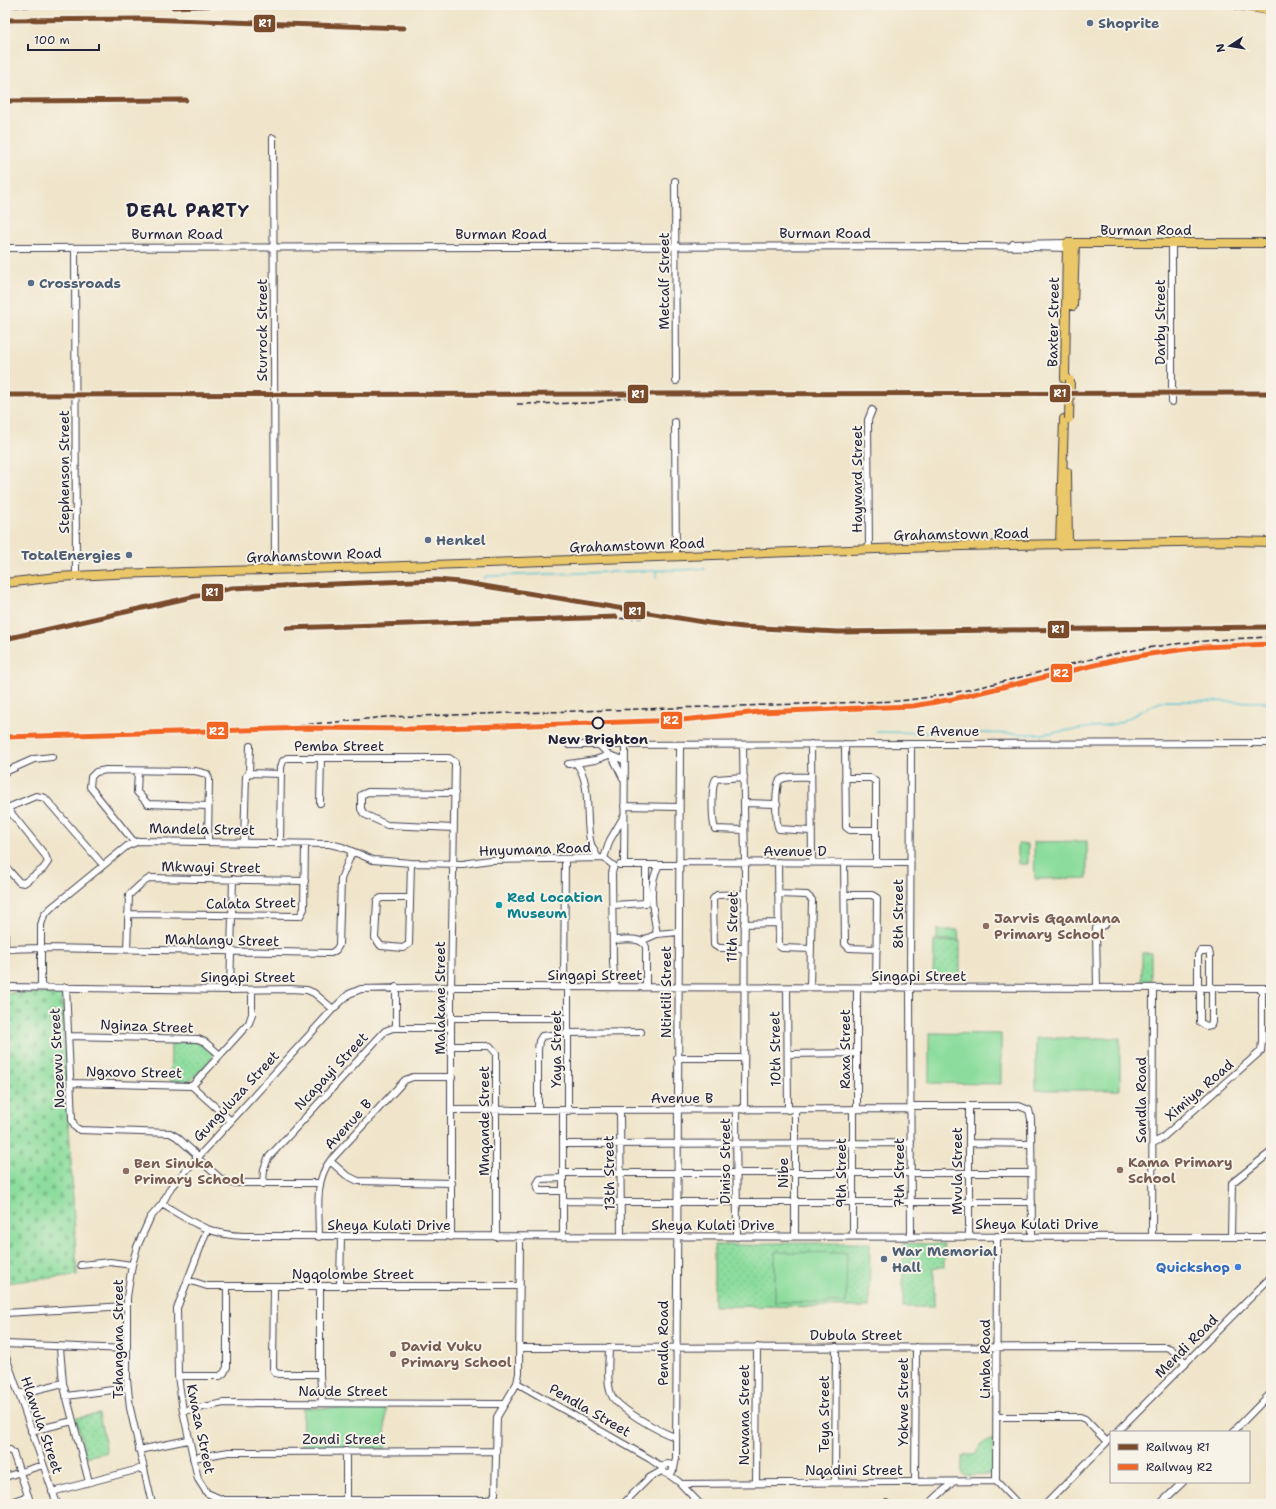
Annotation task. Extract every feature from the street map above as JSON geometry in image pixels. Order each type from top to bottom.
[{"type":"highway","points":[[1237,5],[1271,10]]},
{"type":"highway","points":[[1244,5],[1271,7]]},
{"type":"main road","name":"Burman Road","points":[[1071,246],[1271,243]]},
{"type":"main road","name":"Burman Road","points":[[1172,245],[1271,248]]},
{"type":"main road","name":"Baxter Street","points":[[1064,545],[1071,246]]},
{"type":"main road","name":"Grahamstown Road","points":[[5,583],[76,576],[869,549],[1222,541],[1271,542]]},
{"type":"street","name":"Sturrock Street","points":[[273,138],[275,569]]},
{"type":"street","name":"Metcalf Street","points":[[675,181],[676,381]]},
{"type":"street","name":"Burman Road","points":[[5,248],[998,246],[1027,243],[1071,246]]},
{"type":"street","name":"Darby Street","points":[[1172,245],[1172,402]]},
{"type":"street","name":"Stephenson Street","points":[[75,248],[76,576]]},
{"type":"street","name":"Hayward Street","points":[[869,549],[868,420],[872,410]]},
{"type":"street","points":[[675,422],[676,556]]},
{"type":"street","points":[[811,744],[812,863]]},
{"type":"street","points":[[845,744],[846,828],[853,830],[876,830]]},
{"type":"street","name":"8th Street","points":[[911,744],[911,1108]]},
{"type":"street","name":"E Avenue","points":[[568,745],[1271,744]]},
{"type":"street","name":"11th Street","points":[[743,745],[745,862],[743,988],[744,1110]]},
{"type":"street","points":[[244,842],[246,776],[249,773],[250,746]]},
{"type":"street","points":[[600,746],[610,756],[624,780]]},
{"type":"street","points":[[624,746],[624,865]]},
{"type":"street","name":"Ntintili Street","points":[[676,1237],[680,746]]},
{"type":"street","points":[[568,764],[610,756],[624,760]]},
{"type":"street","points":[[5,772],[34,760],[52,757]]},
{"type":"street","name":"Pemba Street","points":[[280,843],[281,774],[282,763],[287,758],[449,758],[454,760]]},
{"type":"street","points":[[320,803],[321,758]]},
{"type":"street","name":"Malakane Street","points":[[451,1237],[451,987],[456,766],[454,760]]},
{"type":"street","points":[[576,763],[582,772],[588,802],[591,842],[601,858]]},
{"type":"street","points":[[134,842],[94,794],[89,783],[90,777],[96,772],[106,770],[203,772],[209,779],[208,841]]},
{"type":"street","points":[[138,771],[137,792],[148,804],[208,806]]},
{"type":"street","points":[[249,773],[281,774]]},
{"type":"street","points":[[811,777],[784,778],[777,784],[779,829],[811,831]]},
{"type":"street","points":[[744,778],[716,779],[713,782],[713,796],[715,828],[719,830],[744,830]]},
{"type":"street","points":[[845,778],[871,778],[876,781],[876,863]]},
{"type":"street","points":[[454,828],[384,824],[364,814],[361,802],[362,795],[368,792],[455,793]]},
{"type":"street","points":[[5,866],[19,882],[24,882],[43,868],[48,862],[45,855],[6,809],[36,796],[45,798],[103,865]]},
{"type":"street","points":[[744,803],[777,804]]},
{"type":"street","points":[[624,806],[679,807]]},
{"type":"street","points":[[601,858],[624,816]]},
{"type":"street","name":"Mandela Street","points":[[41,987],[41,926],[46,912],[103,865],[134,842],[145,840],[337,845],[378,861],[454,863]]},
{"type":"street","name":"Calata Street","points":[[128,914],[300,916],[304,910],[305,844]]},
{"type":"street","name":"Mahlangu Street","points":[[5,949],[41,948],[328,954],[336,950],[339,945],[341,878],[352,852]]},
{"type":"street","name":"Hnyumana Road","points":[[454,863],[468,864],[490,860],[565,860],[601,858],[614,866]]},
{"type":"street","name":"Yaya Street","points":[[563,1236],[563,1144],[566,1111],[568,1033],[566,988],[565,860]]},
{"type":"street","name":"Avenue D","points":[[614,866],[624,865],[646,869],[659,865],[745,862],[910,863]]},
{"type":"street","points":[[778,862],[777,923],[780,947],[811,949]]},
{"type":"street","points":[[410,898],[381,898],[377,901],[375,938],[381,946],[403,948],[409,944],[411,863]]},
{"type":"street","points":[[844,863],[846,946],[849,948],[877,949]]},
{"type":"street","points":[[657,934],[653,908],[654,877],[659,865]]},
{"type":"street","points":[[614,866],[612,873],[615,988]]},
{"type":"street","points":[[613,905],[642,905],[646,903],[646,869]]},
{"type":"street","points":[[646,869],[654,877]]},
{"type":"street","name":"Mkwayi Street","points":[[128,950],[129,895],[150,878],[305,881]]},
{"type":"street","points":[[230,990],[230,952],[234,879]]},
{"type":"street","points":[[744,894],[717,895],[713,899],[714,945],[719,948],[744,948]]},
{"type":"street","points":[[778,894],[807,895],[811,898],[810,987]]},
{"type":"street","points":[[845,895],[876,896],[876,988]]},
{"type":"street","points":[[744,924],[777,923]]},
{"type":"street","points":[[1097,988],[1096,928],[1106,925]]},
{"type":"street","points":[[5,928],[5,945]]},
{"type":"street","points":[[613,940],[641,941],[657,934],[678,932]]},
{"type":"street","points":[[641,941],[646,948],[646,987]]},
{"type":"street","points":[[1203,950],[1209,951],[1211,988],[1212,1022],[1211,1025],[1206,1026],[1200,1022],[1198,955],[1203,950]]},
{"type":"street","name":"Singapi Street","points":[[5,987],[230,990],[290,988],[307,990],[324,1000],[333,1009],[350,994],[361,989],[396,987],[1271,988]]},
{"type":"street","name":"Nozewu Street","points":[[66,987],[72,1120],[75,1127],[80,1130],[170,1133],[177,1136],[197,1157]]},
{"type":"street","points":[[396,987],[396,1028]]},
{"type":"street","name":"10th Street","points":[[786,988],[791,1110]]},
{"type":"street","name":"Raxa Street","points":[[855,1109],[857,988]]},
{"type":"street","name":"Sandla Road","points":[[1152,1237],[1153,988]]},
{"type":"street","name":"Ximiya Road","points":[[1153,1142],[1161,1139],[1259,1053],[1262,1041],[1262,988]]},
{"type":"street","points":[[192,1086],[249,1023],[252,1014],[252,990]]},
{"type":"street","name":"Gunguluza Street","points":[[162,1204],[171,1187],[197,1157],[333,1009]]},
{"type":"street","points":[[451,1018],[568,1018]]},
{"type":"street","name":"Ncapayi Street","points":[[263,1184],[265,1165],[270,1156],[385,1030],[396,1028],[451,1028]]},
{"type":"street","points":[[538,1110],[539,1041],[545,1035],[568,1033],[641,1032]]},
{"type":"street","name":"Nginza Street","points":[[68,1036],[198,1039],[205,1042],[220,1055]]},
{"type":"street","name":"Mnqande Street","points":[[452,1046],[487,1046],[494,1048],[496,1053],[496,1237]]},
{"type":"street","points":[[788,1054],[856,1053]]},
{"type":"street","points":[[678,1058],[744,1058]]},
{"type":"street","name":"Avenue B","points":[[319,1237],[320,1183],[324,1169],[330,1161],[405,1080],[413,1077],[452,1077]]},
{"type":"street","name":"Ngxovo Street","points":[[71,1083],[192,1086],[231,1121]]},
{"type":"street","name":"Mvula Street","points":[[969,1106],[969,1236]]},
{"type":"street","name":"Avenue B","points":[[452,1110],[791,1110],[1019,1106],[1029,1110],[1031,1116],[1031,1144]]},
{"type":"street","name":"7th Street","points":[[911,1108],[911,1236]]},
{"type":"street","name":"9th Street","points":[[853,1236],[853,1144],[855,1109]]},
{"type":"street","name":"13th Street","points":[[620,1110],[621,1236]]},
{"type":"street","name":"Diniso Street","points":[[736,1110],[737,1237]]},
{"type":"street","name":"Nibe","points":[[791,1110],[795,1143],[795,1236]]},
{"type":"street","points":[[563,1144],[677,1143],[737,1145],[795,1143],[911,1143]]},
{"type":"street","points":[[969,1143],[1031,1144],[1032,1236]]},
{"type":"street","points":[[1231,1237],[1232,1183],[1271,1152]]},
{"type":"street","points":[[197,1157],[221,1179],[238,1184],[320,1183]]},
{"type":"street","points":[[330,1161],[346,1176],[358,1182],[452,1183]]},
{"type":"street","points":[[563,1191],[541,1191],[537,1188],[537,1181],[540,1179],[563,1176],[621,1173],[1031,1173]]},
{"type":"street","points":[[563,1201],[1032,1202]]},
{"type":"street","name":"Sheya Kulati Drive","points":[[162,1204],[207,1230],[234,1236],[1271,1237]]},
{"type":"street","name":"Tshangana Street","points":[[152,1504],[130,1408],[128,1388],[127,1306],[132,1265],[143,1232],[150,1218],[162,1204]]},
{"type":"street","name":"Kwaza Street","points":[[207,1230],[177,1308],[178,1376],[183,1411],[188,1440],[198,1479],[208,1493],[218,1499],[396,1502],[487,1500],[492,1499],[495,1494],[495,1451]]},
{"type":"street","name":"Limba Road","points":[[996,1481],[997,1236]]},
{"type":"street","points":[[340,1286],[341,1237]]},
{"type":"street","points":[[495,1451],[497,1417],[518,1382],[520,1348],[520,1237]]},
{"type":"street","name":"Pendla Road","points":[[674,1469],[676,1237]]},
{"type":"street","points":[[81,1265],[110,1262],[132,1265]]},
{"type":"street","name":"Mendi Road","points":[[1118,1431],[1271,1277]]},
{"type":"street","name":"Ngqolombe Street","points":[[188,1280],[204,1286],[227,1287],[520,1286]]},
{"type":"street","points":[[320,1286],[320,1374],[322,1403]]},
{"type":"street","points":[[178,1376],[220,1376],[227,1367],[227,1287]]},
{"type":"street","points":[[274,1287],[274,1371],[280,1374],[320,1374]]},
{"type":"street","points":[[5,1313],[127,1306]]},
{"type":"street","points":[[5,1344],[60,1348],[127,1349]]},
{"type":"street","name":"Dubula Street","points":[[520,1348],[675,1346],[1166,1347],[1171,1349],[1186,1363]]},
{"type":"street","name":"Pendla Street","points":[[609,1347],[610,1392],[616,1402],[664,1433],[675,1437]]},
{"type":"street","name":"Ncwana Street","points":[[756,1482],[757,1347]]},
{"type":"street","name":"Teya Street","points":[[835,1481],[836,1347]]},
{"type":"street","name":"Yokwe Street","points":[[916,1347],[916,1482]]},
{"type":"street","points":[[60,1348],[63,1383],[89,1482]]},
{"type":"street","name":"Hlawula Street","points":[[5,1354],[57,1504]]},
{"type":"street","name":"Pendla Street","points":[[518,1382],[666,1468]]},
{"type":"street","points":[[19,1394],[63,1383]]},
{"type":"street","points":[[66,1396],[128,1388]]},
{"type":"street","points":[[1234,1431],[1271,1393]]},
{"type":"street","name":"Naude Street","points":[[183,1411],[216,1403],[504,1404]]},
{"type":"street","points":[[997,1417],[1080,1417],[1109,1440],[1046,1504]]},
{"type":"street","points":[[31,1431],[73,1421]]},
{"type":"street","points":[[139,1450],[188,1440]]},
{"type":"street","name":"Pendla Road","points":[[666,1468],[673,1458],[675,1449]]},
{"type":"street","points":[[5,1451],[12,1451],[31,1504]]},
{"type":"street","name":"Zondi Street","points":[[193,1458],[229,1452],[495,1451]]},
{"type":"street","points":[[346,1452],[346,1500]]},
{"type":"street","points":[[5,1477],[43,1465]]},
{"type":"street","points":[[623,1504],[649,1478],[666,1468],[673,1466],[680,1483]]},
{"type":"street","points":[[52,1492],[143,1468]]},
{"type":"street","points":[[666,1468],[700,1504]]},
{"type":"street","points":[[996,1481],[1018,1504]]},
{"type":"street","name":"Nqadini Street","points":[[680,1483],[996,1481]]},
{"type":"street","points":[[929,1504],[952,1482]]},
{"type":"street","points":[[1160,1504],[1181,1483]]},
{"type":"street","points":[[5,1504],[28,1496]]},
{"type":"green space","points":[[1087,841],[1087,878],[1035,879],[1034,842]]},
{"type":"green space","points":[[1018,844],[1028,845],[1028,864],[1018,864]]},
{"type":"green space","points":[[937,930],[958,930],[959,940],[937,940]]},
{"type":"green space","points":[[934,941],[960,941],[960,978],[933,977]]},
{"type":"green space","points":[[1142,953],[1151,953],[1151,982],[1142,982]]},
{"type":"green space","points":[[5,993],[62,993],[77,1275],[5,1283]]},
{"type":"green space","points":[[929,1033],[1001,1034],[1001,1084],[929,1083]]},
{"type":"green space","points":[[1036,1038],[1120,1038],[1120,1090],[1036,1090]]},
{"type":"green space","points":[[171,1042],[197,1042],[212,1053],[213,1057],[194,1078],[187,1082],[170,1081]]},
{"type":"green space","points":[[763,1243],[870,1243],[869,1307],[714,1306],[714,1245],[762,1245]]},
{"type":"green space","points":[[903,1243],[944,1244],[944,1267],[934,1267],[934,1307],[903,1307]]},
{"type":"green space","points":[[775,1252],[847,1253],[846,1303],[775,1302]]},
{"type":"green space","points":[[303,1408],[386,1408],[385,1449],[302,1448]]},
{"type":"green space","points":[[99,1414],[107,1452],[86,1457],[76,1418]]},
{"type":"green space","points":[[993,1440],[994,1472],[986,1475],[964,1476],[962,1473],[962,1457],[966,1455],[975,1455],[983,1443]]},
{"type":"waterway","points":[[484,579],[486,576],[705,569]]},
{"type":"waterway","points":[[656,570],[656,578]]},
{"type":"waterway","points":[[876,732],[1042,734],[1115,724],[1164,701],[1271,702]]},
{"type":"railway","points":[[5,7],[196,7],[224,5]]},
{"type":"railway","points":[[5,20],[143,19],[404,28]]},
{"type":"railway","points":[[5,101],[186,100]]},
{"type":"railway","points":[[5,395],[1271,393]]},
{"type":"railway","points":[[517,404],[591,403],[630,397]]},
{"type":"railway","points":[[5,639],[232,588],[437,580],[460,582],[709,623],[743,627],[838,632],[1271,627]]},
{"type":"railway","points":[[287,628],[642,618]]},
{"type":"railway","points":[[327,723],[386,717],[898,701],[953,693],[1134,650],[1192,642],[1271,637]]},
{"type":"railway","points":[[714,717],[752,710]]},
{"type":"railway","points":[[263,729],[322,723]]},
{"type":"rail line","name":"R1","points":[[173,7],[224,5]]},
{"type":"rail line","name":"R1","points":[[5,20],[143,19],[404,28]]},
{"type":"rail line","name":"R1","points":[[5,101],[186,100]]},
{"type":"rail line","name":"R1","points":[[5,395],[1271,393]]},
{"type":"rail line","name":"R1","points":[[5,639],[232,588],[437,580],[460,582],[709,623],[743,627],[838,632],[1271,627]]},
{"type":"rail line","name":"R1","points":[[287,628],[616,617]]},
{"type":"rail line","name":"R2","points":[[5,737],[309,728],[410,729],[682,720],[759,712],[913,706],[953,699],[1116,660],[1150,654],[1202,647],[1271,644]]},
{"type":"place","name":"Shoprite","points":[[1090,23]]},
{"type":"place","name":"Crossroads","points":[[31,283]]},
{"type":"place","name":"Henkel","points":[[428,540]]},
{"type":"place","name":"TotalEnergies","points":[[129,555]]},
{"type":"place","name":"New Brighton","points":[[598,723]]},
{"type":"place","name":"Red Location Museum","points":[[499,905]]},
{"type":"place","name":"Jarvis Gqamlana Primary School","points":[[986,926]]},
{"type":"place","name":"Kama Primary School","points":[[1120,1170]]},
{"type":"place","name":"Ben Sinuka Primary School","points":[[126,1171]]},
{"type":"place","name":"War Memorial Hall","points":[[884,1259]]},
{"type":"place","name":"Quickshop","points":[[1238,1267]]},
{"type":"place","name":"David Vuku Primary School","points":[[393,1354]]},
{"type":"district","name":"DEAL PARTY","points":[[188,211]]}]
